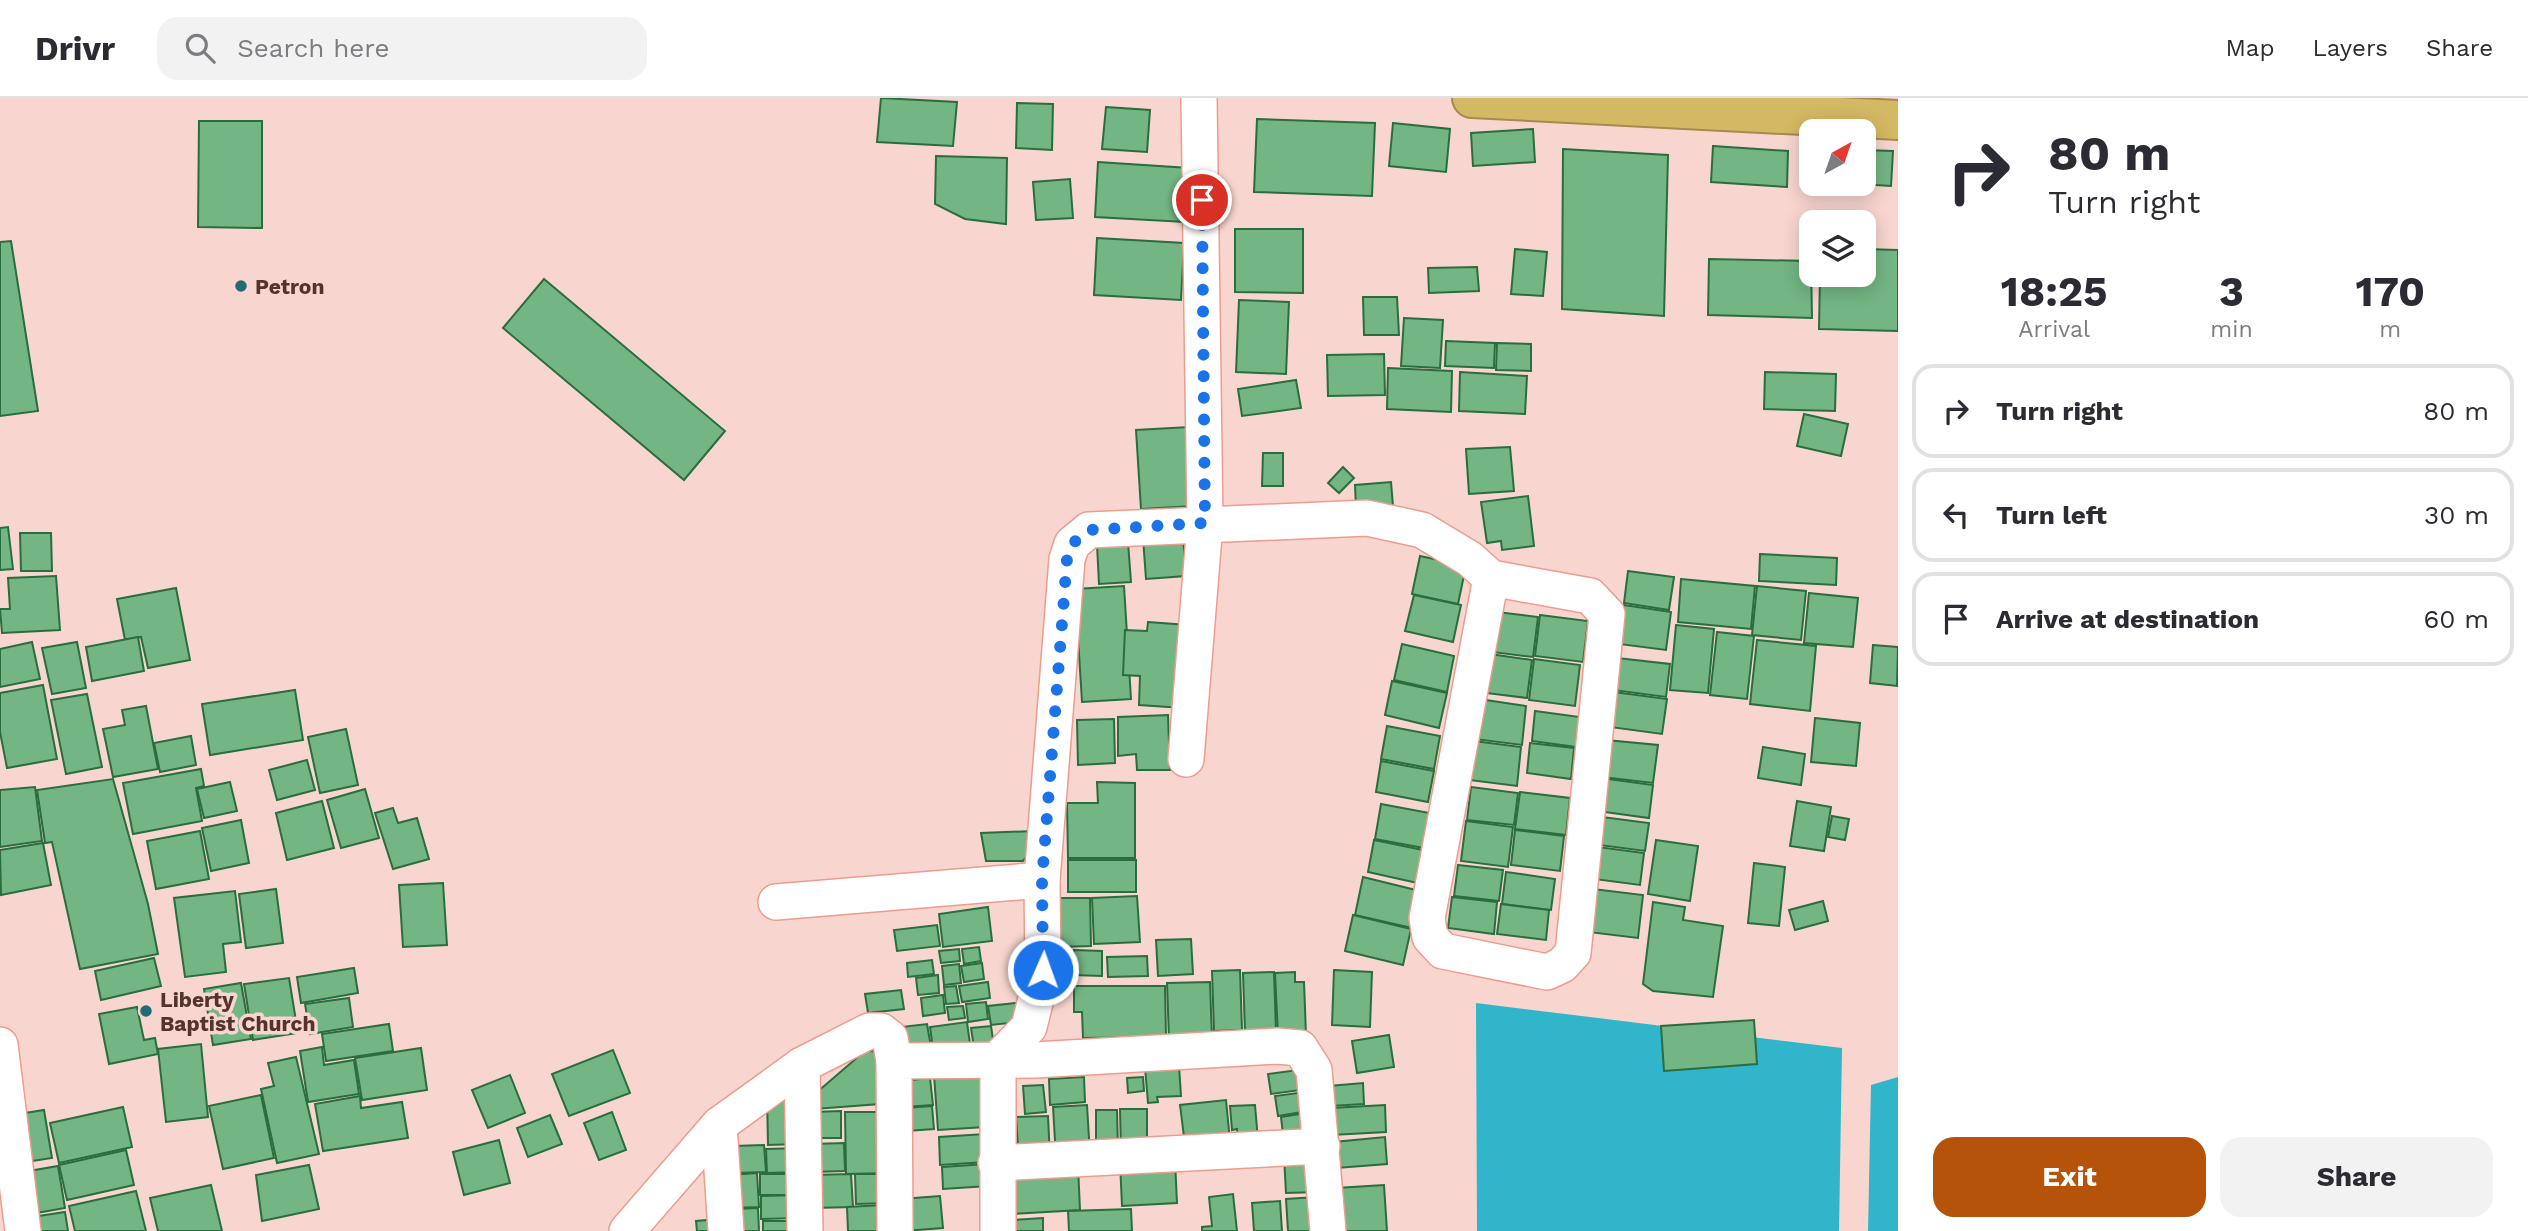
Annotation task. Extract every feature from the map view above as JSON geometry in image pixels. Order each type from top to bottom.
[{"type":"highway","points":[[1472,98],[1898,120]]},
{"type":"street","points":[[1186,759],[1205,523],[1199,98]]},
{"type":"street","points":[[998,1231],[998,1059],[1029,1027],[1037,1005],[1043,970],[1042,880],[1067,559],[1072,544],[1089,530],[1367,518],[1422,530],[1470,559],[1491,578],[1590,596],[1607,614],[1573,953],[1562,965],[1547,972],[1443,951],[1430,937],[1427,918],[1491,578]]},
{"type":"street","points":[[776,902],[1042,880]]},
{"type":"street","points":[[627,1231],[719,1125],[802,1065],[869,1031],[881,1031],[890,1038],[894,1061],[895,1231]]},
{"type":"street","points":[[0,1045],[8,1175],[23,1231]]},
{"type":"street","points":[[894,1061],[1035,1060],[1277,1046],[1300,1048],[1314,1070],[1328,1231]]},
{"type":"street","points":[[802,1065],[805,1231]]},
{"type":"street","points":[[719,1125],[726,1231]]},
{"type":"street","points":[[996,1163],[1322,1146]]},
{"type":"water","points":[[1476,1003],[1842,1048],[1839,1231],[1477,1231]]},
{"type":"water","points":[[1898,1077],[1898,1231],[1868,1231],[1871,1085]]},
{"type":"building","points":[[881,98],[957,102],[953,146],[877,142]]},
{"type":"building","points":[[1017,103],[1053,104],[1052,150],[1016,148]]},
{"type":"building","points":[[1106,107],[1150,110],[1147,152],[1102,149]]},
{"type":"building","points":[[1257,119],[1375,123],[1372,196],[1254,192]]},
{"type":"building","points":[[199,121],[262,121],[262,228],[198,227]]},
{"type":"building","points":[[1393,123],[1450,129],[1446,172],[1389,166]]},
{"type":"building","points":[[1533,129],[1535,162],[1473,166],[1471,133]]},
{"type":"building","points":[[1713,146],[1788,151],[1787,187],[1711,182]]},
{"type":"building","points":[[1563,149],[1668,155],[1664,316],[1562,309]]},
{"type":"building","points":[[1876,150],[1893,151],[1891,186],[1876,185]]},
{"type":"building","points":[[936,156],[1007,158],[1006,224],[965,219],[935,204]]},
{"type":"building","points":[[1098,162],[1189,168],[1185,222],[1095,217]]},
{"type":"building","points":[[1070,179],[1073,218],[1036,220],[1033,182]]},
{"type":"building","points":[[1235,229],[1303,229],[1303,293],[1235,292]]},
{"type":"building","points":[[1097,238],[1184,243],[1181,300],[1094,295]]},
{"type":"building","points":[[11,241],[38,411],[0,416],[0,242]]},
{"type":"building","points":[[1515,249],[1547,252],[1543,296],[1511,294]]},
{"type":"building","points":[[1876,249],[1898,250],[1898,331],[1819,329],[1820,287],[1876,287]]},
{"type":"building","points":[[1709,259],[1799,261],[1799,287],[1811,287],[1812,318],[1708,315]]},
{"type":"building","points":[[1477,267],[1479,291],[1429,293],[1428,268]]},
{"type":"building","points":[[544,279],[725,431],[684,480],[503,328]]},
{"type":"building","points":[[1363,297],[1397,297],[1399,335],[1364,335]]},
{"type":"building","points":[[1239,300],[1289,302],[1286,374],[1236,372]]},
{"type":"building","points":[[1404,318],[1443,320],[1440,368],[1401,366]]},
{"type":"building","points":[[1446,341],[1495,343],[1494,368],[1445,366]]},
{"type":"building","points":[[1497,343],[1531,344],[1531,371],[1496,370]]},
{"type":"building","points":[[1384,354],[1385,395],[1328,396],[1327,355]]},
{"type":"building","points":[[1388,368],[1452,371],[1451,412],[1387,409]]},
{"type":"building","points":[[1460,372],[1527,376],[1525,414],[1459,411]]},
{"type":"building","points":[[1765,372],[1836,374],[1835,411],[1764,409]]},
{"type":"building","points":[[1296,380],[1301,408],[1242,416],[1238,389]]},
{"type":"building","points":[[1804,414],[1848,424],[1841,456],[1797,446]]},
{"type":"building","points":[[1189,427],[1194,506],[1141,509],[1136,430]]},
{"type":"building","points":[[1510,447],[1514,491],[1469,494],[1466,449]]},
{"type":"building","points":[[1263,453],[1283,453],[1283,486],[1262,486]]},
{"type":"building","points":[[1343,467],[1354,478],[1339,493],[1328,483]]},
{"type":"building","points":[[1391,482],[1393,506],[1356,509],[1355,485]]},
{"type":"building","points":[[1528,496],[1534,546],[1502,550],[1501,541],[1487,543],[1481,502]]},
{"type":"building","points":[[8,527],[13,569],[0,570],[0,528]]},
{"type":"building","points":[[20,533],[51,533],[52,571],[21,571]]},
{"type":"building","points":[[1183,536],[1186,576],[1146,579],[1143,538]]},
{"type":"building","points":[[1128,542],[1131,582],[1099,584],[1097,545]]},
{"type":"building","points":[[1760,554],[1837,558],[1836,585],[1759,581]]},
{"type":"building","points":[[1420,556],[1466,566],[1458,604],[1412,594]]},
{"type":"building","points":[[1628,571],[1674,577],[1669,610],[1624,603]]},
{"type":"building","points":[[56,576],[60,630],[2,633],[0,609],[10,609],[8,578]]},
{"type":"building","points":[[1681,579],[1755,586],[1751,629],[1678,622]]},
{"type":"building","points":[[1124,586],[1131,699],[1082,702],[1075,589]]},
{"type":"building","points":[[1757,586],[1806,591],[1801,640],[1752,635]]},
{"type":"building","points":[[176,588],[190,660],[148,668],[141,637],[125,640],[117,599]]},
{"type":"building","points":[[1809,593],[1858,598],[1853,647],[1804,643]]},
{"type":"building","points":[[1414,595],[1461,605],[1453,642],[1405,631]]},
{"type":"building","points":[[1624,605],[1671,612],[1666,650],[1619,644]]},
{"type":"building","points":[[1497,612],[1538,617],[1533,657],[1492,652]]},
{"type":"building","points":[[1540,615],[1588,621],[1583,662],[1535,656]]},
{"type":"building","points":[[1148,622],[1188,625],[1183,708],[1139,705],[1140,676],[1123,675],[1125,630],[1147,631]]},
{"type":"building","points":[[1676,625],[1714,629],[1708,693],[1670,690]]},
{"type":"building","points":[[1717,632],[1754,636],[1747,699],[1710,695]]},
{"type":"building","points":[[138,637],[144,671],[92,681],[86,647]]},
{"type":"building","points":[[1757,640],[1816,646],[1810,711],[1750,704]]},
{"type":"building","points":[[32,642],[40,679],[0,687],[0,649]]},
{"type":"building","points":[[77,642],[86,688],[52,694],[42,648]]},
{"type":"building","points":[[1402,644],[1454,656],[1447,692],[1394,680]]},
{"type":"building","points":[[1873,645],[1898,647],[1897,686],[1870,683]]},
{"type":"building","points":[[1490,654],[1532,660],[1527,698],[1486,693]]},
{"type":"building","points":[[1617,658],[1670,664],[1666,697],[1613,690]]},
{"type":"building","points":[[1534,659],[1580,665],[1575,706],[1529,700]]},
{"type":"building","points":[[1392,681],[1447,693],[1439,728],[1385,715]]},
{"type":"building","points":[[43,685],[57,759],[7,768],[0,732],[0,693]]},
{"type":"building","points":[[295,690],[303,740],[210,755],[202,704]]},
{"type":"building","points":[[1614,692],[1667,699],[1662,734],[1610,727]]},
{"type":"building","points":[[87,694],[102,767],[66,774],[51,700]]},
{"type":"building","points":[[1479,699],[1526,706],[1522,745],[1474,739]]},
{"type":"building","points":[[146,706],[158,769],[113,777],[103,729],[125,725],[122,710]]},
{"type":"building","points":[[1535,711],[1580,717],[1576,747],[1532,741]]},
{"type":"building","points":[[1168,715],[1170,770],[1137,770],[1136,754],[1118,756],[1118,717]]},
{"type":"building","points":[[1815,718],[1860,723],[1856,766],[1811,762]]},
{"type":"building","points":[[1114,719],[1115,763],[1078,765],[1077,720]]},
{"type":"building","points":[[1387,726],[1440,736],[1434,769],[1381,759]]},
{"type":"building","points":[[346,729],[358,785],[320,793],[308,737]]},
{"type":"building","points":[[191,736],[196,765],[160,772],[154,743]]},
{"type":"building","points":[[1606,740],[1658,745],[1653,783],[1602,777]]},
{"type":"building","points":[[1474,741],[1521,747],[1517,786],[1469,780]]},
{"type":"building","points":[[1530,743],[1574,748],[1571,779],[1527,773]]},
{"type":"building","points":[[1763,747],[1805,754],[1801,785],[1758,778]]},
{"type":"building","points":[[307,760],[315,790],[277,800],[269,770]]},
{"type":"building","points":[[1381,761],[1434,771],[1428,802],[1376,792]]},
{"type":"building","points":[[201,769],[204,786],[196,788],[202,821],[133,834],[123,783]]},
{"type":"building","points":[[1601,778],[1653,785],[1649,818],[1597,811]]},
{"type":"building","points":[[113,779],[148,904],[158,954],[80,969],[52,842],[45,843],[37,790]]},
{"type":"building","points":[[230,782],[237,811],[204,818],[197,789]]},
{"type":"building","points":[[1097,782],[1135,783],[1135,858],[1068,858],[1067,803],[1098,803]]},
{"type":"building","points":[[35,787],[42,841],[0,847],[0,790]]},
{"type":"building","points":[[1471,787],[1518,793],[1514,825],[1467,820]]},
{"type":"building","points":[[365,789],[379,838],[341,848],[327,800]]},
{"type":"building","points":[[1520,792],[1570,798],[1566,835],[1515,829]]},
{"type":"building","points":[[322,801],[334,848],[287,860],[276,813]]},
{"type":"building","points":[[1797,801],[1831,807],[1824,851],[1790,846]]},
{"type":"building","points":[[1381,804],[1435,814],[1429,849],[1375,839]]},
{"type":"building","points":[[393,808],[398,823],[417,818],[429,859],[393,869],[375,813]]},
{"type":"building","points":[[1832,816],[1849,819],[1845,840],[1828,837]]},
{"type":"building","points":[[1602,817],[1649,823],[1645,851],[1599,845]]},
{"type":"building","points":[[241,820],[249,863],[211,871],[202,828]]},
{"type":"building","points":[[1466,821],[1513,827],[1508,867],[1461,861]]},
{"type":"building","points":[[1515,830],[1564,836],[1560,871],[1511,865]]},
{"type":"building","points":[[200,831],[209,879],[156,889],[147,841]]},
{"type":"building","points":[[1033,831],[1034,848],[1023,861],[986,861],[981,833]]},
{"type":"building","points":[[1374,840],[1428,851],[1422,884],[1368,872]]},
{"type":"building","points":[[1656,840],[1698,846],[1690,901],[1648,894]]},
{"type":"building","points":[[43,843],[51,885],[1,895],[0,850]]},
{"type":"building","points":[[1598,847],[1644,853],[1640,885],[1594,879]]},
{"type":"building","points":[[1068,860],[1136,860],[1136,892],[1068,892]]},
{"type":"building","points":[[1754,863],[1785,867],[1779,926],[1748,923]]},
{"type":"building","points":[[1458,865],[1503,870],[1499,901],[1454,896]]},
{"type":"building","points":[[1506,872],[1555,879],[1551,910],[1502,904]]},
{"type":"building","points":[[1363,877],[1420,891],[1412,928],[1355,915]]},
{"type":"building","points":[[443,883],[447,945],[403,947],[399,885]]},
{"type":"building","points":[[276,889],[283,943],[246,948],[239,894]]},
{"type":"building","points":[[1593,889],[1643,895],[1638,938],[1588,932]]},
{"type":"building","points":[[235,891],[241,942],[223,944],[226,972],[185,977],[174,898]]},
{"type":"building","points":[[1137,896],[1140,942],[1094,944],[1092,898]]},
{"type":"building","points":[[1452,897],[1497,902],[1494,934],[1448,928]]},
{"type":"building","points":[[1057,898],[1090,898],[1091,946],[1059,947]]},
{"type":"building","points":[[1823,901],[1828,921],[1795,930],[1789,910]]},
{"type":"building","points":[[1653,902],[1685,907],[1683,920],[1723,926],[1713,997],[1653,991],[1643,984]]},
{"type":"building","points":[[1501,904],[1549,910],[1546,940],[1497,934]]},
{"type":"building","points":[[988,907],[992,941],[943,947],[939,914]]},
{"type":"building","points":[[1353,915],[1411,929],[1403,965],[1345,951]]},
{"type":"building","points":[[937,925],[940,946],[897,951],[894,930]]},
{"type":"building","points":[[1191,939],[1193,974],[1158,976],[1156,940]]},
{"type":"building","points":[[979,947],[981,961],[964,964],[962,949]]},
{"type":"building","points":[[959,949],[960,961],[941,963],[939,951]]},
{"type":"building","points":[[1074,950],[1102,951],[1102,976],[1073,975]]},
{"type":"building","points":[[1147,956],[1148,976],[1108,977],[1107,957]]},
{"type":"building","points":[[154,958],[161,986],[101,1000],[95,971]]},
{"type":"building","points":[[932,960],[934,974],[908,977],[907,963]]},
{"type":"building","points":[[982,963],[984,979],[964,982],[961,966]]},
{"type":"building","points":[[959,964],[961,983],[944,985],[942,966]]},
{"type":"building","points":[[354,968],[358,993],[301,1003],[297,977]]},
{"type":"building","points":[[1240,970],[1242,1030],[1214,1031],[1212,971]]},
{"type":"building","points":[[1334,970],[1372,972],[1370,1027],[1332,1025]]},
{"type":"building","points":[[1274,972],[1276,1031],[1245,1032],[1243,973]]},
{"type":"building","points":[[1295,972],[1295,982],[1304,982],[1306,1035],[1278,1036],[1275,973]]},
{"type":"building","points":[[938,975],[939,993],[918,995],[916,978]]},
{"type":"building","points":[[289,978],[298,1033],[253,1040],[244,984]]},
{"type":"building","points":[[988,982],[990,998],[962,1002],[959,986]]},
{"type":"building","points":[[1210,982],[1212,1038],[1169,1039],[1167,983]]},
{"type":"building","points":[[241,983],[251,1039],[213,1045],[204,989]]},
{"type":"building","points":[[956,986],[959,1003],[946,1004],[944,987]]},
{"type":"building","points":[[1074,986],[1165,986],[1166,1037],[1083,1038],[1082,1012],[1074,1012]]},
{"type":"building","points":[[901,990],[904,1009],[868,1013],[865,994]]},
{"type":"building","points":[[943,995],[945,1013],[923,1016],[921,998]]},
{"type":"building","points":[[349,998],[353,1027],[310,1034],[305,1004]]},
{"type":"building","points":[[986,1002],[988,1019],[968,1022],[966,1004]]},
{"type":"building","points":[[1024,1002],[1026,1021],[991,1025],[988,1006]]},
{"type":"building","points":[[963,1006],[965,1018],[949,1020],[947,1007]]},
{"type":"building","points":[[137,1007],[144,1040],[155,1038],[158,1054],[109,1064],[99,1014]]},
{"type":"building","points":[[1754,1020],[1757,1064],[1664,1071],[1661,1026]]},
{"type":"building","points":[[967,1022],[970,1044],[933,1049],[930,1027]]},
{"type":"building","points":[[389,1024],[393,1051],[326,1061],[322,1034]]},
{"type":"building","points":[[927,1024],[931,1047],[905,1050],[901,1027]]},
{"type":"building","points":[[991,1026],[995,1053],[975,1055],[971,1028]]},
{"type":"building","points":[[1389,1035],[1394,1067],[1357,1073],[1352,1041]]},
{"type":"building","points":[[201,1044],[208,1117],[166,1122],[158,1049]]},
{"type":"building","points":[[322,1047],[324,1065],[354,1060],[359,1094],[308,1102],[300,1051]]},
{"type":"building","points":[[421,1048],[427,1090],[362,1100],[355,1058]]},
{"type":"building","points":[[613,1050],[630,1093],[569,1116],[552,1074]]},
{"type":"building","points":[[866,1050],[881,1053],[880,1104],[815,1109],[816,1093]]},
{"type":"building","points":[[296,1057],[319,1154],[277,1163],[261,1089],[274,1086],[268,1063]]},
{"type":"building","points":[[1179,1065],[1181,1096],[1157,1097],[1158,1102],[1148,1103],[1145,1067]]},
{"type":"building","points":[[1298,1070],[1301,1090],[1271,1094],[1268,1074]]},
{"type":"building","points":[[981,1073],[985,1127],[938,1130],[934,1075]]},
{"type":"building","points":[[510,1075],[525,1113],[488,1128],[472,1090]]},
{"type":"building","points":[[1084,1077],[1085,1102],[1050,1105],[1049,1079]]},
{"type":"building","points":[[1143,1077],[1144,1091],[1128,1093],[1127,1078]]},
{"type":"building","points":[[930,1078],[933,1105],[904,1107],[902,1081]]},
{"type":"building","points":[[1363,1083],[1364,1104],[1331,1106],[1329,1086]]},
{"type":"building","points":[[1043,1085],[1046,1112],[1025,1114],[1023,1086]]},
{"type":"building","points":[[1305,1092],[1308,1111],[1278,1116],[1275,1096]]},
{"type":"building","points":[[799,1094],[800,1144],[768,1145],[767,1095]]},
{"type":"building","points":[[261,1095],[274,1158],[223,1169],[209,1106]]},
{"type":"building","points":[[360,1096],[361,1108],[402,1102],[408,1138],[323,1151],[315,1104]]},
{"type":"building","points":[[1226,1100],[1230,1141],[1185,1145],[1180,1105]]},
{"type":"building","points":[[1087,1105],[1090,1155],[1056,1157],[1053,1107]]},
{"type":"building","points":[[1255,1105],[1258,1140],[1238,1142],[1237,1129],[1232,1130],[1230,1106]]},
{"type":"building","points":[[1385,1105],[1386,1132],[1332,1135],[1331,1108]]},
{"type":"building","points":[[932,1106],[934,1129],[907,1131],[905,1108]]},
{"type":"building","points":[[123,1107],[132,1147],[59,1163],[50,1123]]},
{"type":"building","points":[[1120,1109],[1147,1109],[1147,1151],[1121,1151]]},
{"type":"building","points":[[44,1110],[52,1158],[19,1163],[12,1115]]},
{"type":"building","points":[[1096,1110],[1117,1110],[1118,1151],[1096,1151]]},
{"type":"building","points":[[841,1111],[841,1138],[811,1138],[811,1112]]},
{"type":"building","points":[[612,1112],[626,1150],[599,1160],[584,1123]]},
{"type":"building","points":[[845,1112],[885,1112],[887,1173],[846,1174]]},
{"type":"building","points":[[1312,1112],[1316,1138],[1284,1143],[1281,1117]]},
{"type":"building","points":[[550,1115],[562,1144],[528,1157],[517,1128]]},
{"type":"building","points":[[1048,1116],[1050,1158],[1019,1160],[1016,1117]]},
{"type":"building","points":[[985,1134],[987,1162],[940,1165],[939,1137]]},
{"type":"building","points":[[1385,1137],[1387,1164],[1337,1168],[1334,1142]]},
{"type":"building","points":[[499,1140],[510,1183],[464,1195],[453,1152]]},
{"type":"building","points":[[844,1143],[845,1171],[813,1172],[812,1144]]},
{"type":"building","points":[[764,1145],[766,1172],[736,1173],[734,1146]]},
{"type":"building","points":[[799,1148],[799,1172],[767,1173],[766,1149]]},
{"type":"building","points":[[126,1150],[134,1185],[67,1200],[59,1165]]},
{"type":"building","points":[[1317,1155],[1319,1192],[1286,1193],[1284,1156]]},
{"type":"building","points":[[1175,1160],[1177,1203],[1122,1206],[1120,1162]]},
{"type":"building","points":[[986,1164],[988,1186],[943,1189],[942,1167]]},
{"type":"building","points":[[309,1165],[319,1209],[262,1221],[256,1175]]},
{"type":"building","points":[[58,1166],[65,1208],[25,1215],[17,1173]]},
{"type":"building","points":[[1078,1166],[1080,1210],[1011,1214],[1008,1169]]},
{"type":"building","points":[[757,1173],[759,1207],[731,1208],[730,1175]]},
{"type":"building","points":[[760,1174],[796,1174],[797,1195],[760,1195]]},
{"type":"building","points":[[851,1174],[853,1207],[813,1208],[811,1175]]},
{"type":"building","points":[[855,1174],[891,1174],[891,1203],[856,1204]]},
{"type":"building","points":[[211,1185],[222,1231],[158,1231],[150,1198]]},
{"type":"building","points":[[1384,1185],[1387,1231],[1340,1231],[1336,1188]]},
{"type":"building","points":[[136,1191],[146,1231],[75,1231],[69,1206]]},
{"type":"building","points":[[1233,1194],[1237,1231],[1202,1231],[1202,1227],[1212,1226],[1209,1197]]},
{"type":"building","points":[[799,1195],[799,1218],[761,1219],[761,1196]]},
{"type":"building","points":[[940,1196],[943,1228],[904,1231],[901,1199]]},
{"type":"building","points":[[1316,1197],[1319,1231],[1288,1231],[1286,1199]]},
{"type":"building","points":[[1280,1201],[1282,1231],[1254,1231],[1252,1203]]},
{"type":"building","points":[[883,1205],[885,1231],[848,1231],[847,1207]]},
{"type":"building","points":[[758,1208],[759,1231],[735,1231],[734,1209]]},
{"type":"building","points":[[1131,1209],[1132,1231],[1069,1231],[1068,1211]]},
{"type":"building","points":[[65,1212],[68,1231],[27,1231],[25,1218]]},
{"type":"building","points":[[1043,1218],[1043,1231],[1014,1231],[1013,1220]]},
{"type":"building","points":[[718,1219],[719,1231],[697,1231],[696,1221]]},
{"type":"building","points":[[763,1221],[798,1221],[798,1231],[763,1231]]},
{"type":"place","name":"Petron","points":[[241,286]]},
{"type":"place","name":"Liberty Baptist Church","points":[[146,1011]]},
{"type":"route","points":[[1043,970],[1042,880],[1058,707],[1067,559],[1072,544],[1089,530],[1205,523],[1202,200]]}]
